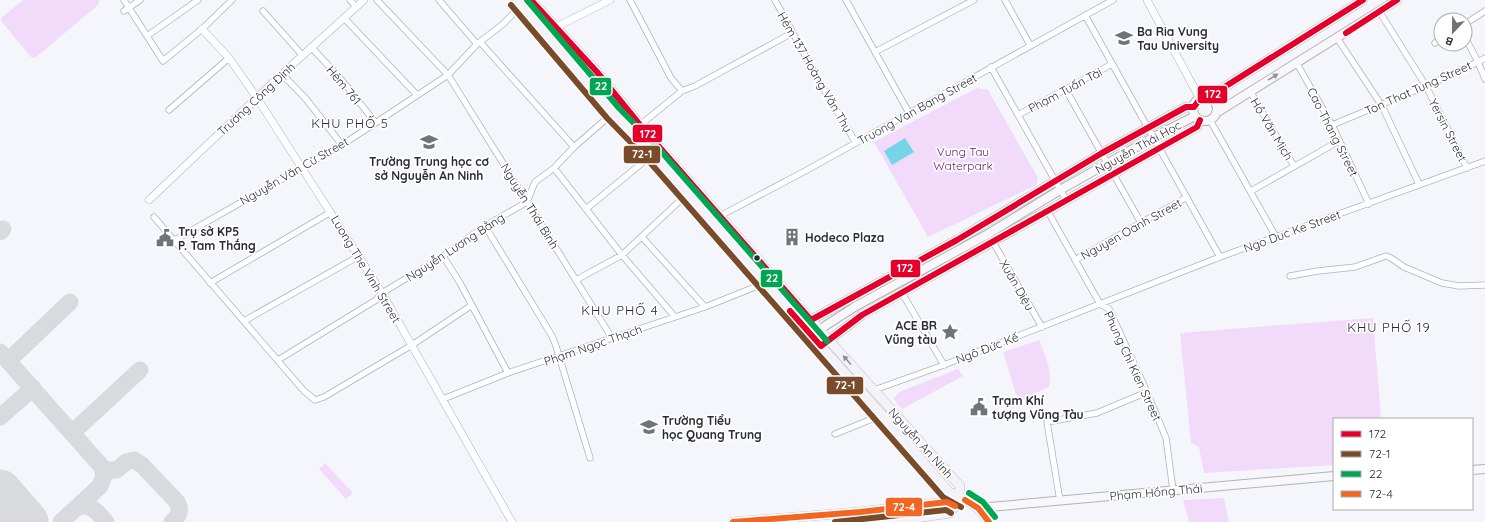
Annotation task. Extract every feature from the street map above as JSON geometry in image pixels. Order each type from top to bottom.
[{"type":"main road","name":"Nguyễn An Ninh","points":[[531,0],[597,72],[640,125],[811,320],[960,486],[962,498]]},
{"type":"main road","points":[[1363,0],[1195,104],[1196,114],[1210,120],[1216,113],[1250,91],[1397,0]]},
{"type":"main road","name":"Nguyễn An Ninh","points":[[520,2],[614,113],[653,154],[686,194],[949,492],[962,498]]},
{"type":"main road","points":[[1204,98],[1211,100],[1215,104],[1216,113]]},
{"type":"main road","name":"Nguyễn Thái Học","points":[[802,325],[969,232],[1055,180],[1186,107],[1196,114]]},
{"type":"main road","name":"Nguyễn Thái Học","points":[[811,335],[856,306],[988,234],[1042,200],[1196,114]]},
{"type":"main road","name":"Nguyễn Thái Học","points":[[821,346],[862,315],[902,294],[1047,210],[1197,126],[1196,114]]},
{"type":"main road","points":[[1036,191],[1047,210]]},
{"type":"main road","points":[[851,297],[862,315]]},
{"type":"main road","points":[[1473,470],[1485,469]]},
{"type":"main road","name":"Phạm Hồng Thái","points":[[978,508],[1333,476]]},
{"type":"main road","points":[[889,522],[950,513],[962,498],[978,508],[989,522]]},
{"type":"main road","points":[[732,522],[789,520],[948,502],[955,506]]},
{"type":"street","points":[[124,0],[126,9],[164,61],[202,29],[232,0]]},
{"type":"street","points":[[126,9],[140,0]]},
{"type":"street","points":[[147,36],[198,0]]},
{"type":"street","points":[[350,0],[356,7]]},
{"type":"street","name":"Trương Công Định","points":[[149,200],[282,74],[364,0]]},
{"type":"street","name":"Nguyễn Thái Bình","points":[[377,0],[448,75],[612,338]]},
{"type":"street","points":[[439,0],[574,147]]},
{"type":"street","points":[[556,28],[610,0]]},
{"type":"street","points":[[630,0],[671,78],[682,91]]},
{"type":"street","name":"Hẻm 137 Hoàng Văn Thụ","points":[[775,0],[792,33],[856,143]]},
{"type":"street","points":[[846,0],[909,114]]},
{"type":"street","points":[[875,52],[974,0]]},
{"type":"street","name":"Truong Van Bang Street","points":[[720,216],[909,114],[1030,45],[1113,0]]},
{"type":"street","points":[[1147,0],[1204,98]]},
{"type":"street","points":[[1008,1],[1030,45]]},
{"type":"street","name":"Nguyễn Văn Cừ Street","points":[[174,241],[342,145],[448,75],[479,43],[502,25],[520,2]]},
{"type":"street","points":[[263,10],[303,56]]},
{"type":"street","name":"Yersin Street","points":[[1379,11],[1426,86],[1467,168]]},
{"type":"street","points":[[1473,19],[1485,11]]},
{"type":"street","points":[[1085,15],[1220,257]]},
{"type":"street","points":[[344,19],[417,95]]},
{"type":"street","name":"Luong The Vinh Street","points":[[202,29],[229,58],[257,98],[359,256],[412,345],[512,522]]},
{"type":"street","points":[[640,125],[682,91],[695,86],[792,33]]},
{"type":"street","points":[[1337,38],[1382,106],[1419,184]]},
{"type":"street","name":"Hẻm 761","points":[[312,48],[340,78],[375,122]]},
{"type":"street","name":"Ton That Tung Street","points":[[1332,125],[1382,106],[1478,62],[1473,52]]},
{"type":"street","points":[[169,110],[229,58]]},
{"type":"street","points":[[1485,58],[1478,62],[1485,79]]},
{"type":"street","name":"Cao Thang Street","points":[[1296,62],[1332,125],[1369,204]]},
{"type":"street","name":"Phạm Tuấn Tài","points":[[1018,115],[1112,64]]},
{"type":"street","points":[[991,67],[1066,200]]},
{"type":"street","points":[[282,74],[306,99],[342,145]]},
{"type":"street","points":[[1066,90],[1141,223]]},
{"type":"street","name":"Hồ Văn Mịch","points":[[1250,91],[1294,166]]},
{"type":"street","points":[[527,202],[535,182],[554,168],[574,147],[614,113]]},
{"type":"street","points":[[1210,120],[1276,236]]},
{"type":"street","points":[[1251,191],[1339,141]]},
{"type":"street","points":[[586,209],[653,154]]},
{"type":"street","name":"Ngo Duc Ke Street","points":[[1100,304],[1276,236],[1369,204],[1419,184],[1485,161]]},
{"type":"street","points":[[554,168],[622,255],[675,317]]},
{"type":"street","points":[[576,280],[622,255],[686,194]]},
{"type":"street","name":"Nguyen Oanh Street","points":[[1075,260],[1187,197]]},
{"type":"street","name":"Nguyễn Lương Bằng","points":[[278,360],[376,300],[382,293],[443,256],[485,226],[527,202]]},
{"type":"street","name":"Phung Chi Kien Street","points":[[1047,210],[1100,304],[1109,309],[1148,392],[1166,438],[1173,490]]},
{"type":"street","points":[[210,283],[331,212]]},
{"type":"street","points":[[154,218],[304,391],[315,400],[324,397],[412,345],[472,305]]},
{"type":"street","points":[[485,226],[552,336],[560,356],[590,458]]},
{"type":"street","points":[[642,237],[705,307]]},
{"type":"street","name":"Xuân Diệu","points":[[992,242],[1042,327]]},
{"type":"street","points":[[244,320],[359,256]]},
{"type":"street","points":[[443,256],[472,305],[508,373]]},
{"type":"street","points":[[1290,276],[1318,271],[1355,268],[1386,256],[1404,267],[1442,283],[1459,286],[1485,285]]},
{"type":"street","name":"Phạm Ngọc Thạch","points":[[443,399],[508,373],[705,307],[766,283]]},
{"type":"street","points":[[902,294],[944,365]]},
{"type":"street","name":"Ngô Đức Kế","points":[[874,390],[944,365],[1100,304]]},
{"type":"street","points":[[1060,501],[1047,422],[1098,413],[1148,392]]},
{"type":"street","points":[[835,434],[882,415]]},
{"type":"street","points":[[860,512],[860,522]]},
{"type":"green space","points":[[23,0],[99,0],[98,5],[35,58],[31,57],[2,22],[1,18]]},
{"type":"green space","name":"Vung Tau Waterpark","points":[[977,88],[988,90],[1038,178],[1036,185],[928,237],[874,142]]},
{"type":"green space","points":[[1373,318],[1381,418],[1333,418],[1333,465],[1204,473],[1199,447],[1191,443],[1180,333]]},
{"type":"green space","points":[[1039,340],[1049,369],[1049,387],[1022,399],[1016,394],[1003,352]]},
{"type":"green space","points":[[958,369],[963,376],[902,409],[896,403],[894,398],[899,392]]},
{"type":"green space","points":[[325,463],[353,493],[346,499],[319,469]]},
{"type":"green space","points":[[1224,498],[1229,522],[1189,522],[1183,500]]},
{"type":"water","points":[[905,138],[914,152],[892,165],[884,151]]},
{"type":"taxiway","points":[[0,232],[3,229]]},
{"type":"taxiway","points":[[8,361],[70,302]]},
{"type":"taxiway","points":[[0,352],[102,467],[107,470],[117,470],[126,462],[134,460],[142,465],[177,502],[179,513],[172,522]]},
{"type":"taxiway","points":[[72,433],[140,370]]},
{"type":"taxiway","points":[[0,417],[33,388]]},
{"type":"taxiway","points":[[61,522],[100,486],[104,476],[102,467]]},
{"type":"taxiway","points":[[77,507],[90,507],[106,522]]},
{"type":"runway","points":[[0,491],[27,522]]},
{"type":"transit line","name":"22","points":[[527,0],[619,108],[659,149],[827,341]]},
{"type":"transit line","name":"172","points":[[531,0],[597,72],[640,125],[811,320],[957,240],[1102,153],[1186,107],[1194,107],[1199,100],[1207,98],[1363,0]]},
{"type":"transit line","name":"172","points":[[1346,33],[1397,0]]},
{"type":"transit line","name":"72-1","points":[[511,5],[607,118],[647,159],[943,497],[961,507]]},
{"type":"transit line","name":"172","points":[[790,311],[821,346],[862,315],[1197,127],[1200,120]]},
{"type":"transit line","name":"22","points":[[969,493],[983,502],[995,517]]},
{"type":"transit line","name":"72-4","points":[[965,500],[978,508],[989,522]]},
{"type":"transit line","name":"72-4","points":[[733,522],[860,512],[947,502],[955,506]]},
{"type":"transit line","name":"72-1","points":[[835,522],[946,510],[951,513]]},
{"type":"place","name":"Ba Ria Vung Tau University","points":[[1124,38]]},
{"type":"place","name":"Trường Trung học cơ sở Nguyễn An Ninh","points":[[429,142]]},
{"type":"place","name":"Hodeco Plaza","points":[[792,237]]},
{"type":"place","name":"Trụ sở KP5 P. Tam Thắng","points":[[165,238]]},
{"type":"place","name":"ACE BR Vũng tàu","points":[[950,332]]},
{"type":"place","name":"Trạm Khí tượng Vũng Tàu","points":[[979,407]]},
{"type":"place","name":"Trường Tiểu học Quang Trung","points":[[649,427]]},
{"type":"district","name":"KHU PHỐ 5","points":[[350,123]]},
{"type":"district","name":"KHU PHỐ 4","points":[[620,310]]},
{"type":"district","name":"KHU PHỐ 19","points":[[1389,327]]}]
